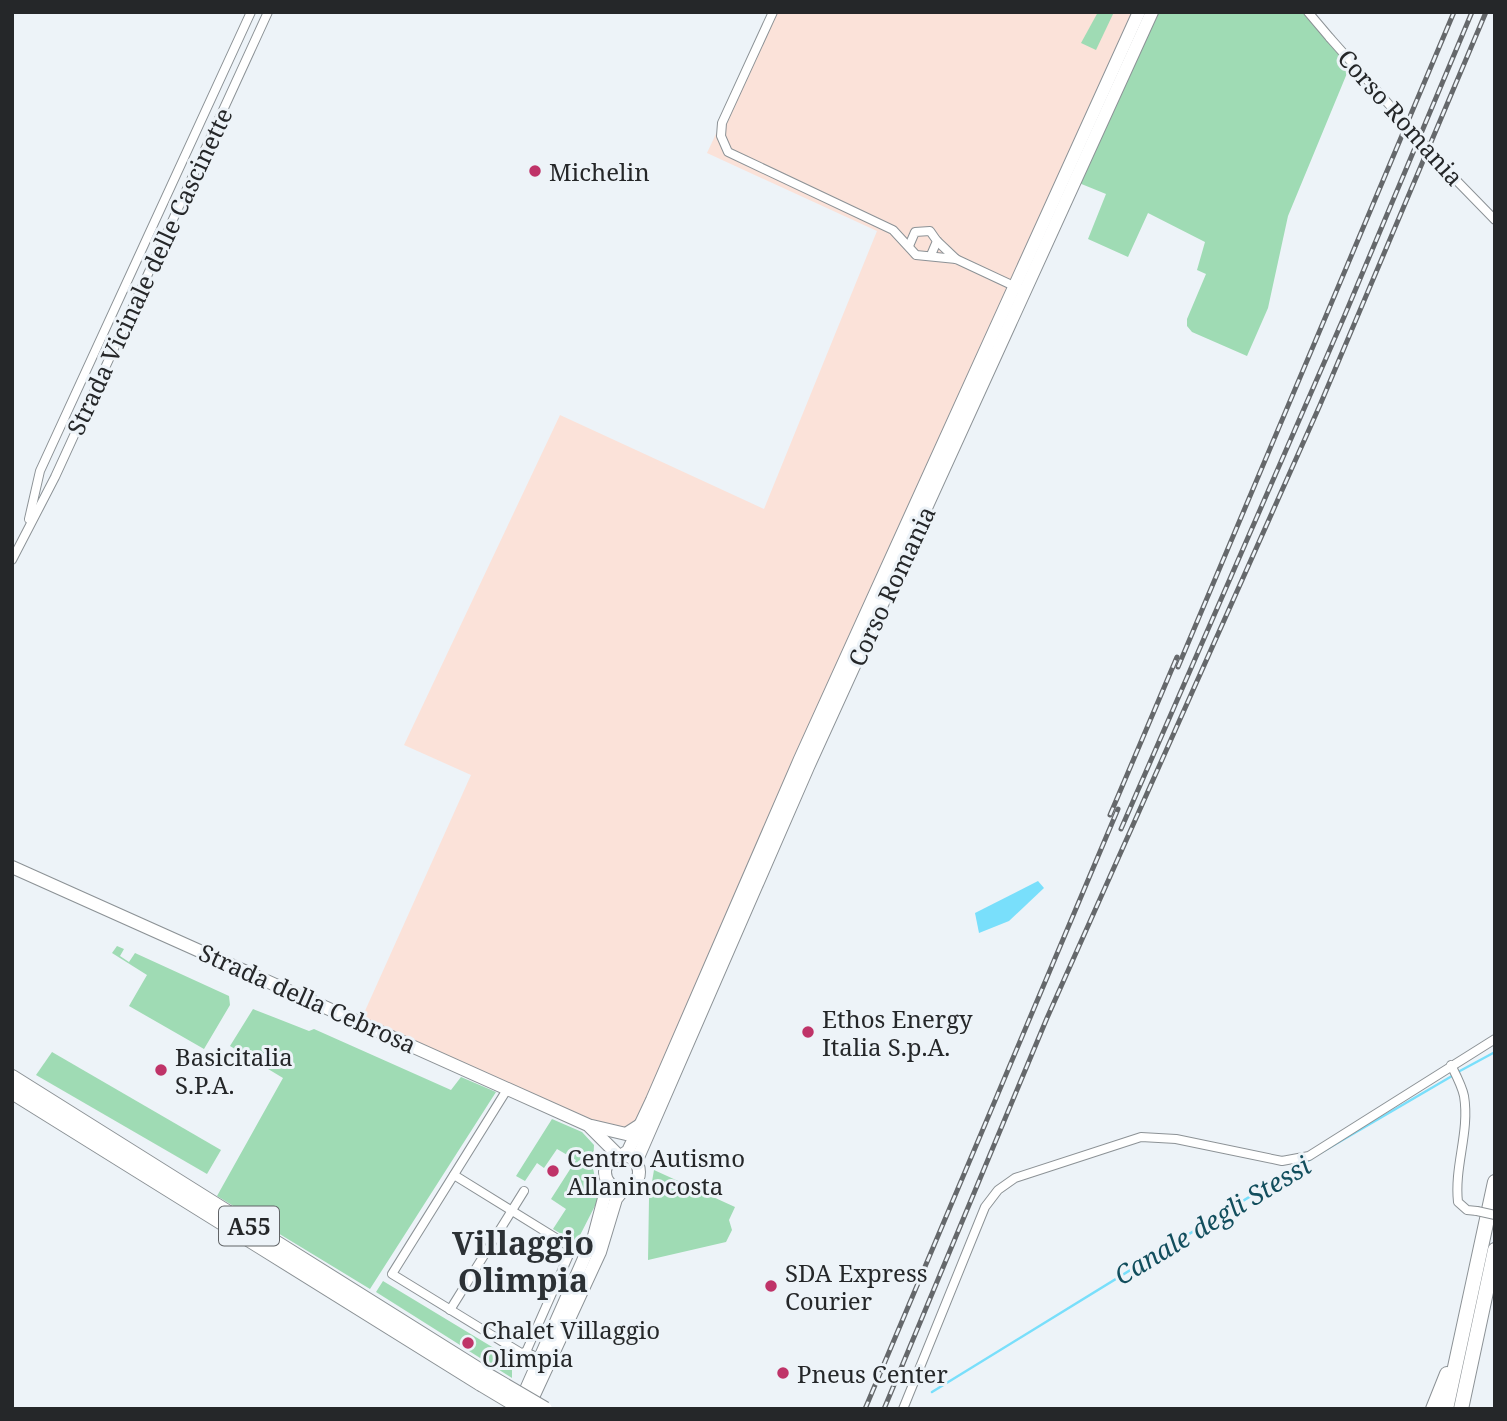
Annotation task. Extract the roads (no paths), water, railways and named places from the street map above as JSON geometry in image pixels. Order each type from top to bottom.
[{"type":"highway","name":"A55","points":[[12,1077],[484,1379],[523,1409]]},
{"type":"highway","name":"A55","points":[[12,1092],[484,1379],[545,1409]]},
{"type":"highway","points":[[1446,1409],[1495,1182]]},
{"type":"highway","points":[[1461,1409],[1495,1250]]},
{"type":"highway","points":[[1433,1409],[1460,1348]]},
{"type":"main road","name":"Corso Romania","points":[[636,1162],[1021,289],[1139,12]]},
{"type":"main road","name":"Corso Romania","points":[[620,1156],[628,1151],[800,759],[1152,12]]},
{"type":"main road","name":"Strada della Cebrosa","points":[[12,867],[588,1125],[620,1156]]},
{"type":"main road","points":[[588,1125],[626,1134],[640,1125]]},
{"type":"main road","points":[[523,1409],[540,1359],[594,1236],[608,1183],[600,1135]]},
{"type":"main road","points":[[523,1409],[600,1252],[616,1199],[638,1178],[636,1162],[620,1156],[606,1167]]},
{"type":"main road","points":[[608,1183],[624,1189]]},
{"type":"street","name":"Strada Vicinale delle Cascinette","points":[[26,528],[40,471],[251,12]]},
{"type":"street","name":"Strada Vicinale delle Cascinette","points":[[12,560],[26,528],[55,477],[268,12]]},
{"type":"street","points":[[773,12],[722,123],[724,148],[735,158],[893,230],[926,230],[956,259]]},
{"type":"street","name":"Corso Romania","points":[[1308,12],[1456,180],[1495,220]]},
{"type":"street","points":[[170,190],[184,196]]},
{"type":"street","points":[[893,230],[916,255],[956,259],[1021,289]]},
{"type":"street","points":[[909,246],[915,232]]},
{"type":"street","points":[[931,255],[937,241]]},
{"type":"street","points":[[133,269],[148,275]]},
{"type":"street","points":[[903,1409],[985,1207],[998,1190],[1014,1178],[1141,1137],[1176,1139],[1282,1161],[1295,1161],[1309,1156],[1495,1039]]},
{"type":"street","points":[[1451,1065],[1464,1094],[1466,1117],[1455,1179],[1458,1202],[1467,1210],[1495,1215]]},
{"type":"street","points":[[508,1088],[392,1274],[521,1353],[526,1352],[540,1359]]},
{"type":"street","points":[[454,1175],[572,1248],[526,1352]]},
{"type":"street","points":[[450,1310],[524,1191]]},
{"type":"water","points":[[1038,881],[1044,888],[1009,921],[979,933],[975,913]]},
{"type":"waterway","name":"Canale degli Stessi","points":[[1458,1072],[1495,1052]]},
{"type":"waterway","name":"Canale degli Stessi","points":[[1322,1152],[1452,1076]]},
{"type":"waterway","name":"Canale degli Stessi","points":[[932,1392],[1311,1159]]},
{"type":"railway","points":[[1178,667],[1454,12]]},
{"type":"railway","points":[[1121,829],[1344,317],[1472,12]]},
{"type":"railway","points":[[884,1409],[1047,1018],[1320,405],[1486,12]]},
{"type":"railway","points":[[1110,815],[1177,657]]},
{"type":"railway","points":[[865,1409],[1118,809]]},
{"type":"place","name":"Michelin","points":[[535,171]]},
{"type":"place","name":"Ethos Energy Italia S.p.A.","points":[[808,1032]]},
{"type":"place","name":"Basicitalia S.P.A.","points":[[161,1070]]},
{"type":"place","name":"Centro Autismo Allaninocosta","points":[[553,1171]]},
{"type":"place","name":"SDA Express Courier","points":[[771,1286]]},
{"type":"place","name":"Chalet Villaggio Olimpia","points":[[468,1343]]},
{"type":"place","name":"Pneus Center","points":[[783,1373]]},
{"type":"district","name":"Villaggio Olimpia","points":[[523,1260]]}]
